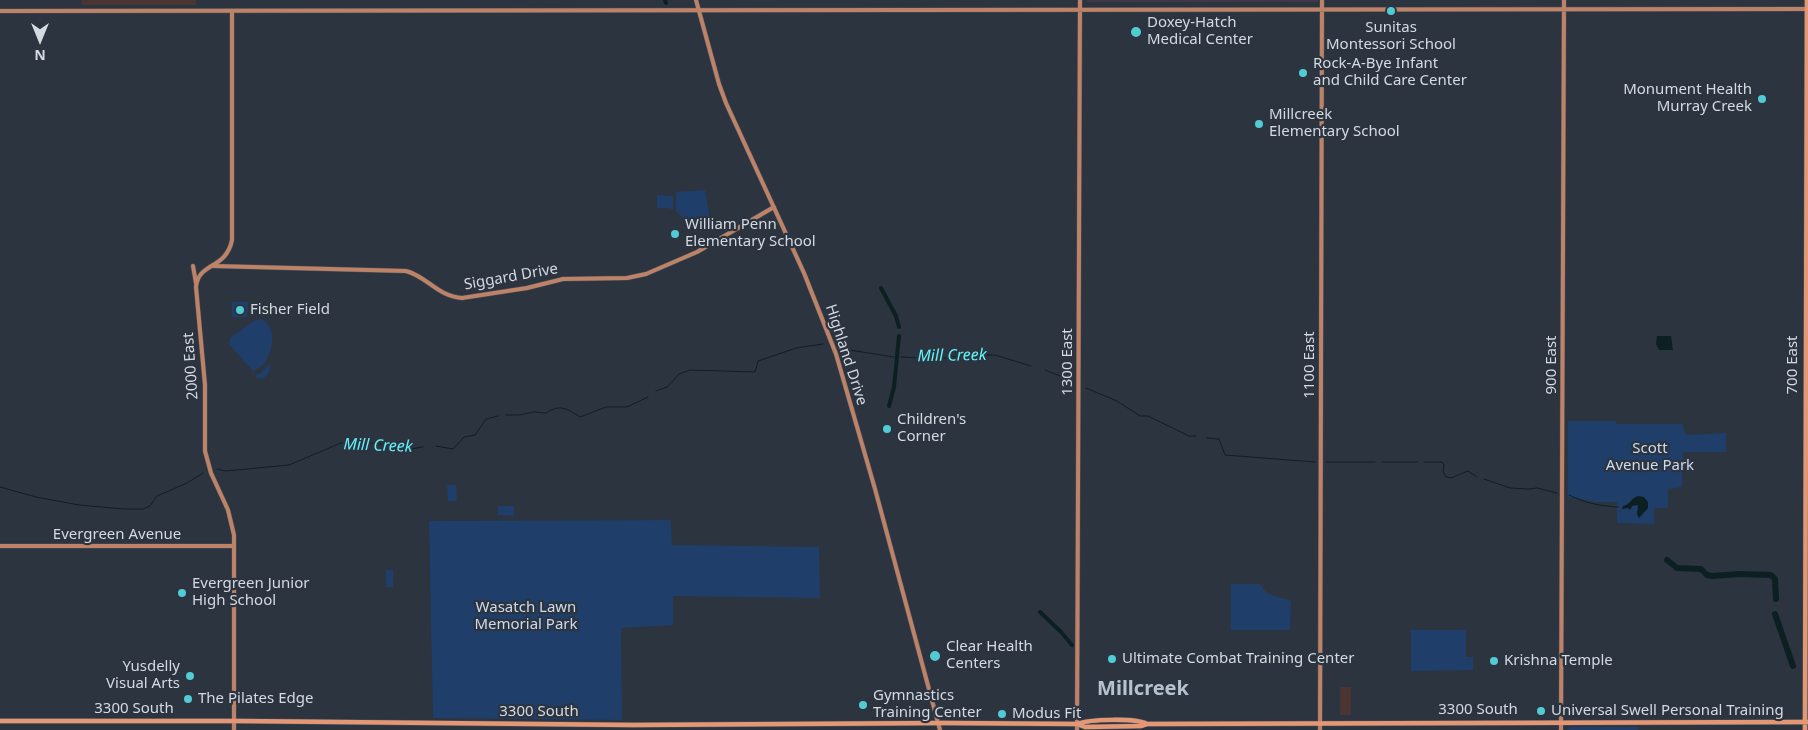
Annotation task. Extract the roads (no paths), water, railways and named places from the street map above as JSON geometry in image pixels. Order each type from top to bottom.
[{"type":"main road","name":"Highland Drive","points":[[696,0],[722,93],[816,302],[836,354],[875,489],[940,730]]},
{"type":"main road","name":"1300 East","points":[[1078,730],[1080,0]]},
{"type":"main road","name":"1100 East","points":[[1320,730],[1322,0]]},
{"type":"main road","name":"900 East","points":[[1561,730],[1564,0]]},
{"type":"main road","name":"700 East","points":[[1805,730],[1807,0]]},
{"type":"main road","points":[[0,11],[1808,9]]},
{"type":"main road","points":[[196,284],[202,272],[226,255],[232,240],[232,11]]},
{"type":"main road","name":"Siggard Drive","points":[[212,266],[406,271],[419,276],[444,294],[462,298],[527,288],[563,279],[627,278],[646,274],[697,252],[774,207]]},
{"type":"main road","name":"2000 East","points":[[193,266],[205,386],[205,451],[211,473],[230,514],[234,546],[234,730]]},
{"type":"main road","name":"Evergreen Avenue","points":[[0,546],[234,546]]},
{"type":"main road","name":"3300 South","points":[[0,721],[234,721],[623,725],[1078,724],[1084,721],[1141,721],[1147,724],[1806,722]]},
{"type":"waterway","points":[[881,288],[896,316],[899,327]]},
{"type":"waterway","points":[[889,406],[894,387],[899,336]]},
{"type":"waterway","name":"Mill Creek","points":[[656,391],[667,387],[679,374],[690,370],[755,372],[758,361],[796,348],[823,344]]},
{"type":"waterway","name":"Mill Creek","points":[[843,349],[894,357]]},
{"type":"waterway","name":"Mill Creek","points":[[901,357],[937,359],[969,355],[995,355],[1031,366]]},
{"type":"waterway","name":"Mill Creek","points":[[1045,370],[1073,381]]},
{"type":"waterway","name":"Mill Creek","points":[[1086,388],[1117,401],[1140,416],[1148,416],[1189,436],[1196,436]]},
{"type":"waterway","name":"Mill Creek","points":[[506,415],[520,415],[533,412],[546,413],[563,408],[580,417],[606,407],[627,407],[648,397]]},
{"type":"waterway","name":"Mill Creek","points":[[436,446],[453,449],[464,437],[475,435],[486,419],[498,416]]},
{"type":"waterway","name":"Mill Creek","points":[[1207,438],[1219,439],[1225,455],[1315,462]]},
{"type":"waterway","name":"Mill Creek","points":[[217,469],[226,471],[289,465],[341,443],[361,448],[363,442],[380,444],[399,443],[410,449],[423,447]]},
{"type":"waterway","name":"Mill Creek","points":[[1326,462],[1375,462]]},
{"type":"waterway","name":"Mill Creek","points":[[1382,462],[1417,462]]},
{"type":"waterway","name":"Mill Creek","points":[[1424,462],[1442,462],[1444,465],[1443,472],[1446,477],[1451,478],[1468,471],[1477,477]]},
{"type":"waterway","name":"Mill Creek","points":[[0,487],[36,497],[79,505],[143,509],[150,506],[157,496],[187,483],[203,473]]},
{"type":"waterway","name":"Mill Creek","points":[[1484,479],[1510,488],[1537,488],[1557,493]]},
{"type":"waterway","name":"Mill Creek","points":[[1569,495],[1593,504],[1618,507]]},
{"type":"waterway","name":"Mill Creek","points":[[1667,560],[1677,568],[1701,569],[1707,575],[1712,576],[1739,574],[1771,575],[1775,579],[1776,599]]},
{"type":"waterway","points":[[1040,612],[1072,645]]},
{"type":"waterway","name":"Mill Creek","points":[[1775,614],[1793,666]]},
{"type":"place","name":"Sunitas Montessori School","points":[[1391,11]]},
{"type":"place","name":"Doxey-Hatch Medical Center","points":[[1136,32]]},
{"type":"place","name":"Rock-A-Bye Infant and Child Care Center","points":[[1303,73]]},
{"type":"place","name":"Monument Health Murray Creek","points":[[1762,99]]},
{"type":"place","name":"Millcreek Elementary School","points":[[1259,124]]},
{"type":"place","name":"William Penn Elementary School","points":[[675,234]]},
{"type":"place","name":"Fisher Field","points":[[240,310]]},
{"type":"place","name":"Children's Corner","points":[[887,429]]},
{"type":"place","name":"Evergreen Junior High School","points":[[182,593]]},
{"type":"place","name":"Clear Health Centers","points":[[935,656]]},
{"type":"place","name":"Ultimate Combat Training Center","points":[[1112,659]]},
{"type":"place","name":"Krishna Temple","points":[[1494,661]]},
{"type":"place","name":"Yusdelly Visual Arts","points":[[190,676]]},
{"type":"place","name":"The Pilates Edge","points":[[188,699]]},
{"type":"place","name":"Gymnastics Training Center","points":[[863,705]]},
{"type":"place","name":"Universal Swell Personal Training","points":[[1541,711]]},
{"type":"place","name":"Modus Fit","points":[[1002,714]]},
{"type":"district","name":"Millcreek","points":[[1143,689]]},
{"type":"park label","name":"Scott Avenue Park","points":[[1650,458]]},
{"type":"park label","name":"Wasatch Lawn Memorial Park","points":[[526,616]]}]
